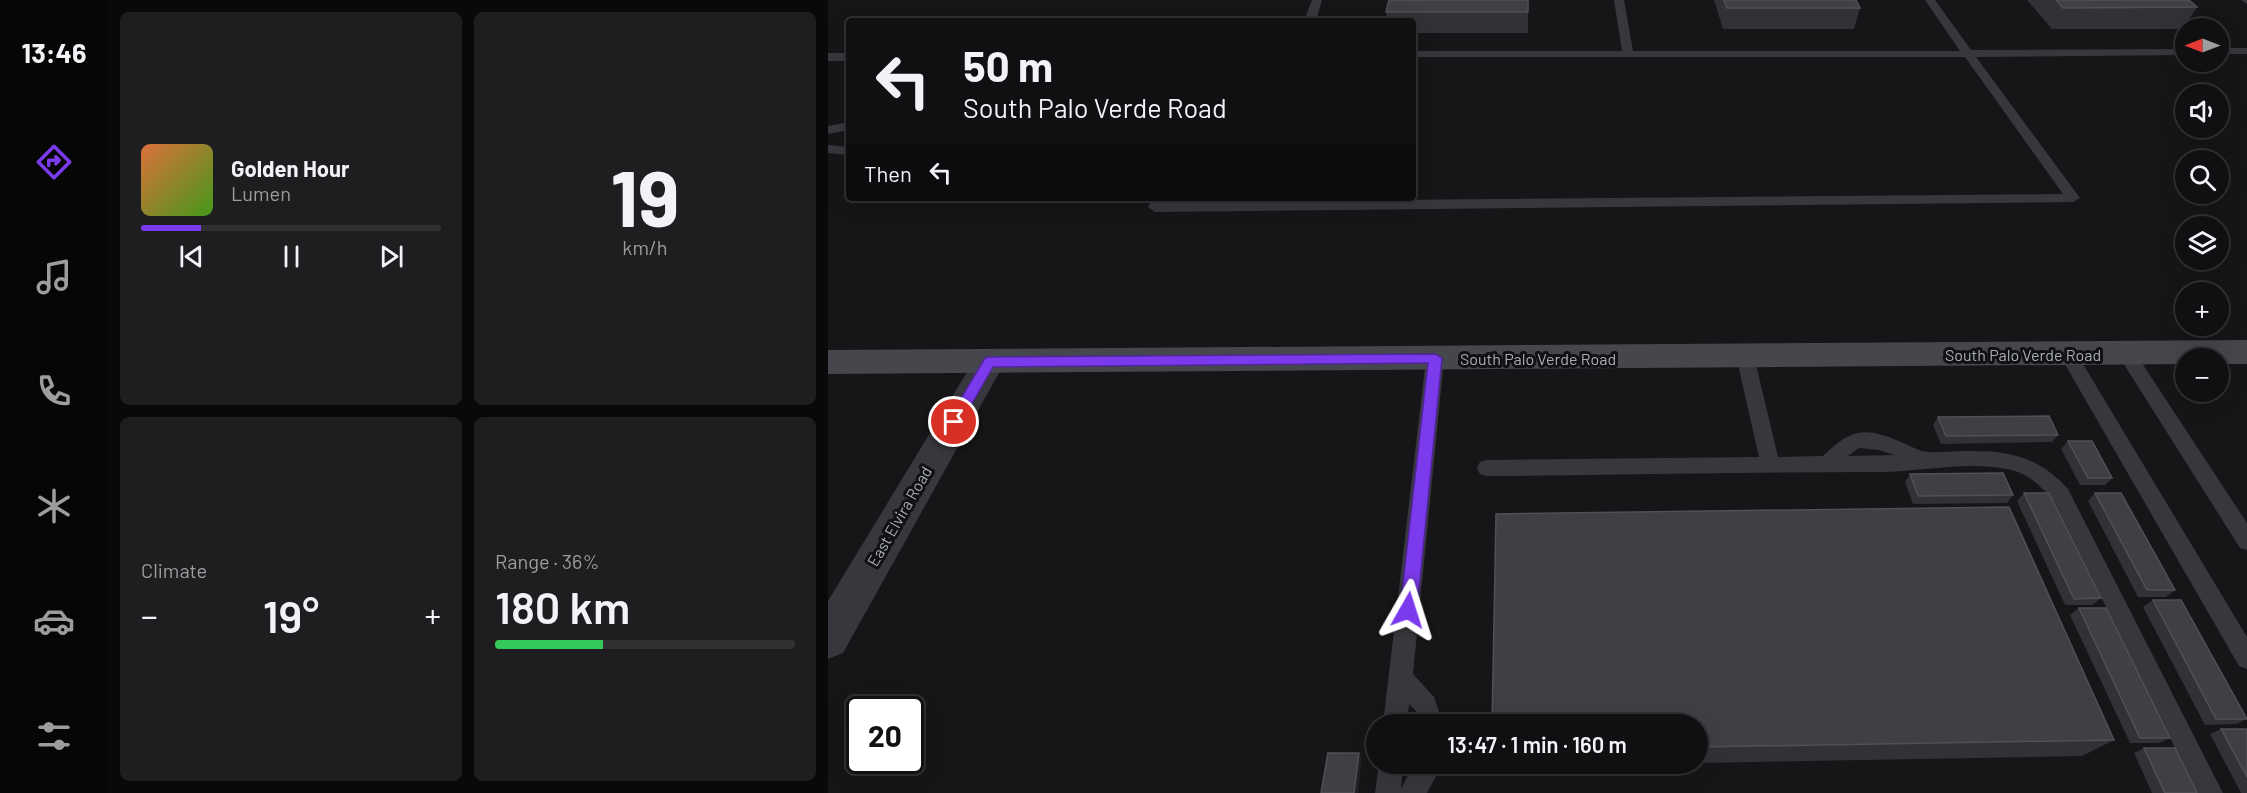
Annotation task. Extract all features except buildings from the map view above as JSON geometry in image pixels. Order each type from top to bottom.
[{"type":"street","name":"South Palo Verde Road","points":[[828,362],[2247,352]]},
{"type":"street","name":"East Elvira Road","points":[[828,639],[989,362]]},
{"type":"lane","points":[[1311,18],[1317,0]]},
{"type":"lane","points":[[1619,0],[1628,54]]},
{"type":"lane","points":[[1158,201],[1155,207],[2073,198],[1930,0]]},
{"type":"lane","points":[[2229,51],[2247,51]]},
{"type":"lane","points":[[1416,54],[2175,52]]},
{"type":"lane","points":[[828,57],[846,57]]},
{"type":"lane","points":[[828,130],[846,127]]},
{"type":"lane","points":[[828,150],[846,151]]},
{"type":"lane","points":[[2127,353],[2247,541]]},
{"type":"lane","points":[[2068,354],[2247,658]]},
{"type":"lane","points":[[1745,356],[1770,465]]},
{"type":"lane","points":[[1396,714],[1435,358]]},
{"type":"lane","points":[[1487,468],[1886,464],[1924,460],[2008,460],[2023,463],[2051,481],[2061,495],[2210,793]]},
{"type":"lane","points":[[1401,678],[1426,705],[1428,714]]},
{"type":"lane","points":[[1388,793],[1390,774]]},
{"type":"lane","points":[[1412,793],[1424,774]]},
{"type":"route","points":[[954,422],[989,362],[1435,358],[1408,610]]}]
